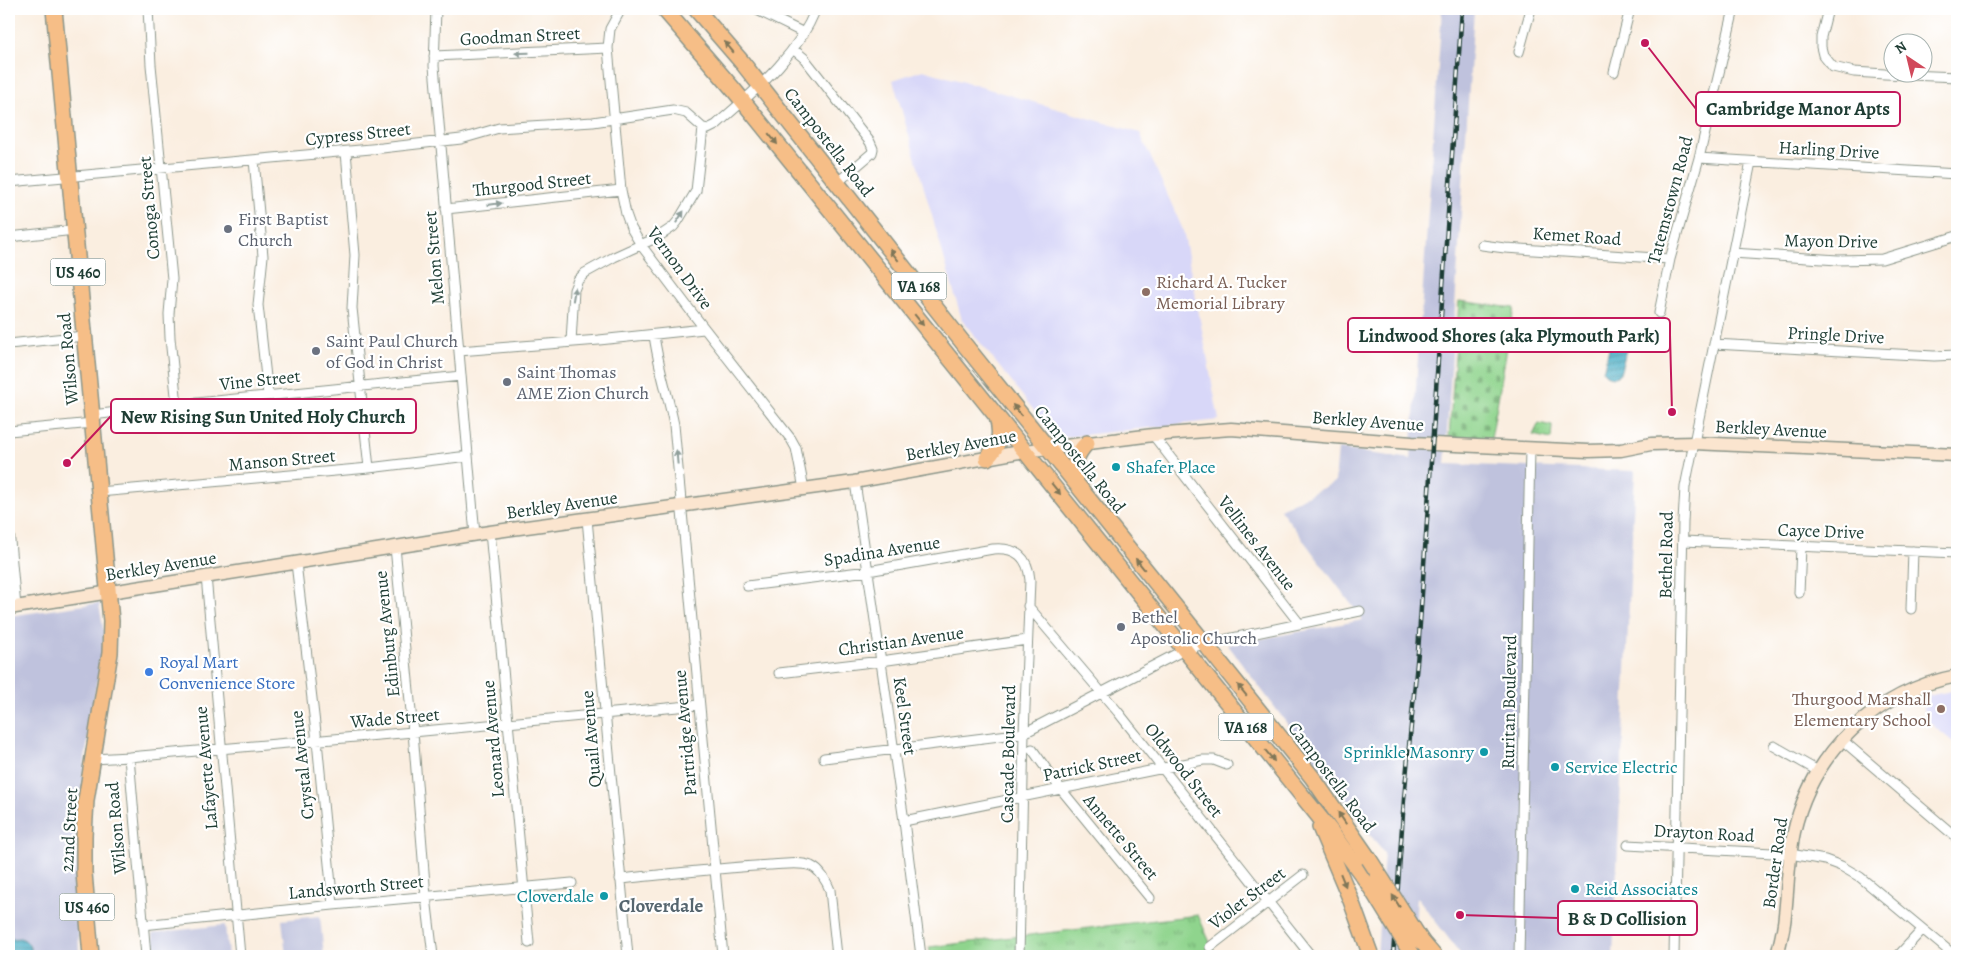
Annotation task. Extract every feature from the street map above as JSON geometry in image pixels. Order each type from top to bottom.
[{"type":"main road","name":"Wilson Road","points":[[54,9],[109,593],[110,652],[100,706]]},
{"type":"main road","name":"Campostella Road","points":[[664,9],[742,101],[1308,804]]},
{"type":"main road","name":"Campostella Road","points":[[696,9],[838,182],[964,344],[1312,777],[1369,859],[1422,942]]},
{"type":"main road","points":[[987,458],[1000,440],[1001,430],[996,415]]},
{"type":"main road","points":[[1076,483],[1075,459],[1087,443]]},
{"type":"main road","name":"22nd Street","points":[[91,956],[84,873],[84,836],[86,800],[100,706]]},
{"type":"main road","points":[[1308,804],[1336,862],[1369,950]]},
{"type":"main road","name":"VA 168","points":[[1308,804],[1343,847],[1368,883],[1413,956]]},
{"type":"main road","points":[[1422,942],[1434,956]]},
{"type":"main road","name":"VA 168","points":[[1422,942],[1430,956]]},
{"type":"street","name":"Conoga Street","points":[[148,9],[148,37],[172,279],[170,322],[177,405]]},
{"type":"street","name":"Melon Street","points":[[436,9],[434,56],[440,142],[475,534]]},
{"type":"street","name":"Vernon Drive","points":[[621,9],[610,29],[608,48],[621,190],[631,228],[641,245],[704,329],[791,439],[796,448],[804,489]]},
{"type":"street","points":[[754,9],[804,33]]},
{"type":"street","points":[[571,342],[574,290],[578,280],[586,273],[673,227],[696,191],[703,128],[712,128],[760,85],[793,49],[804,33],[816,9]]},
{"type":"street","points":[[1519,52],[1532,9]]},
{"type":"street","points":[[1614,72],[1630,9]]},
{"type":"street","name":"Tatemstown Road","points":[[1659,313],[1670,259],[1699,158],[1734,9]]},
{"type":"street","points":[[1828,9],[1821,37],[1821,47],[1823,55],[1834,67],[1854,72],[1957,77]]},
{"type":"street","name":"Goodman Street","points":[[434,56],[608,48]]},
{"type":"street","points":[[793,49],[804,58],[870,142],[873,149],[872,153],[838,182]]},
{"type":"street","name":"Cypress Street","points":[[9,182],[440,142],[461,139],[499,128],[614,119],[673,110],[686,113],[703,128]]},
{"type":"street","points":[[346,152],[355,255],[352,308],[369,468]]},
{"type":"street","name":"Harling Drive","points":[[1699,158],[1957,174]]},
{"type":"street","points":[[254,160],[263,256],[258,305],[268,395]]},
{"type":"street","name":"Bethel Road","points":[[1674,956],[1685,487],[1751,162]]},
{"type":"street","name":"Thurgood Street","points":[[446,209],[621,190]]},
{"type":"street","points":[[9,237],[75,230]]},
{"type":"street","name":"Mayon Drive","points":[[1732,253],[1854,260],[1882,259],[1957,236]]},
{"type":"street","name":"Kemet Road","points":[[1482,245],[1670,259]]},
{"type":"street","points":[[458,350],[654,335],[704,329]]},
{"type":"street","name":"Partridge Avenue","points":[[654,335],[660,371],[672,418],[723,956]]},
{"type":"street","points":[[9,344],[84,336]]},
{"type":"street","name":"Pringle Drive","points":[[1714,344],[1934,356],[1957,355]]},
{"type":"street","name":"Vine Street","points":[[9,431],[177,405],[461,376]]},
{"type":"street","name":"Berkley Avenue","points":[[13,607],[475,534],[855,482],[1025,451],[1153,435],[1232,429],[1412,443],[1530,449],[1613,450],[1651,444],[1694,443],[1957,455]]},
{"type":"street","name":"Vellines Avenue","points":[[1153,435],[1299,623]]},
{"type":"street","name":"Ruritan Boulevard","points":[[1518,956],[1530,449]]},
{"type":"street","name":"Manson Street","points":[[99,492],[369,468],[468,456]]},
{"type":"street","name":"Keel Street","points":[[855,482],[904,821],[920,956]]},
{"type":"street","name":"Quail Avenue","points":[[587,519],[628,956]]},
{"type":"street","points":[[9,530],[13,607]]},
{"type":"street","name":"Leonard Avenue","points":[[490,532],[529,943]]},
{"type":"street","name":"Cayce Drive","points":[[1683,541],[1957,553]]},
{"type":"street","name":"Edinburg Avenue","points":[[395,547],[413,732],[426,897],[433,956]]},
{"type":"street","points":[[1799,593],[1801,547]]},
{"type":"street","name":"Spadina Avenue","points":[[747,586],[868,571],[993,550],[1010,549],[1020,556]]},
{"type":"street","points":[[1911,609],[1913,551]]},
{"type":"street","name":"Cascade Boulevard","points":[[1019,956],[1029,573],[1027,566],[1020,556]]},
{"type":"street","name":"Crystal Avenue","points":[[296,562],[317,741],[333,905]]},
{"type":"street","name":"Lafayette Avenue","points":[[206,576],[240,956]]},
{"type":"street","name":"Oldwood Street","points":[[1028,606],[1118,712],[1311,956]]},
{"type":"street","points":[[824,758],[1024,733],[1184,650],[1204,644],[1360,611]]},
{"type":"street","name":"Christian Avenue","points":[[779,673],[881,661],[1027,640]]},
{"type":"street","name":"Border Road","points":[[1777,956],[1786,914],[1790,854],[1799,814],[1818,771],[1841,739],[1874,711],[1899,696],[1924,685],[1957,676]]},
{"type":"street","name":"Wade Street","points":[[93,759],[508,724],[699,704]]},
{"type":"street","points":[[1841,739],[1957,838]]},
{"type":"street","points":[[1774,746],[1818,771]]},
{"type":"street","name":"Annette Street","points":[[1032,749],[1060,788],[1150,898]]},
{"type":"street","name":"Wilson Road","points":[[129,757],[146,956]]},
{"type":"street","name":"Patrick Street","points":[[904,821],[1160,767],[1209,759],[1227,765]]},
{"type":"street","name":"Drayton Road","points":[[1628,845],[1790,854],[1825,860],[1841,866],[1860,877],[1955,956]]},
{"type":"street","points":[[620,879],[800,864],[810,866],[817,870],[830,890],[837,956]]},
{"type":"street","name":"Violet Street","points":[[1210,947],[1303,876]]},
{"type":"street","name":"Landsworth Street","points":[[143,925],[572,883]]},
{"type":"street","points":[[1898,956],[1922,930]]},
{"type":"shaded area","points":[[1442,9],[1474,9],[1445,464],[1635,471],[1613,956],[1462,956],[1417,897],[1413,956],[1377,956],[1384,853],[1228,645],[1363,620],[1280,509],[1335,482],[1338,449],[1411,459]]},
{"type":"shaded area","points":[[923,70],[1140,133],[1183,230],[1219,420],[1056,438],[962,320],[893,80]]},
{"type":"shaded area","points":[[99,603],[104,634],[103,656],[96,687],[85,759],[76,844],[79,956],[9,956],[9,616]]},
{"type":"shaded area","name":"Thurgood Marshall Elementary School","points":[[1957,690],[1957,745],[1926,720],[1922,697]]},
{"type":"shaded area","points":[[320,916],[324,956],[286,956],[282,920]]},
{"type":"shaded area","points":[[225,925],[228,956],[155,956],[153,933]]},
{"type":"green space","points":[[1459,301],[1514,308],[1491,439],[1449,438]]},
{"type":"green space","points":[[1539,423],[1552,426],[1551,439],[1533,435]]},
{"type":"green space","points":[[1198,915],[1216,956],[931,956],[929,947]]},
{"type":"water","points":[[1617,338],[1624,339],[1628,344],[1620,374],[1615,377],[1608,376],[1603,371],[1611,341]]},
{"type":"water","points":[[20,938],[27,942],[33,956],[9,956],[9,939]]},
{"type":"railway","points":[[1393,956],[1404,799],[1418,652],[1462,9]]},
{"type":"place","name":"Cambridge Manor Apts","points":[[1645,43]]},
{"type":"place","name":"First Baptist Church","points":[[228,229]]},
{"type":"place","name":"Richard A. Tucker Memorial Library","points":[[1146,292]]},
{"type":"place","name":"Saint Paul Church of God in Christ","points":[[316,351]]},
{"type":"place","name":"Saint Thomas AME Zion Church","points":[[507,382]]},
{"type":"place","name":"Lindwood Shores (aka Plymouth Park)","points":[[1672,412]]},
{"type":"place","name":"New Rising Sun United Holy Church","points":[[67,463]]},
{"type":"place","name":"Shafer Place","points":[[1116,467]]},
{"type":"place","name":"Bethel Apostolic Church","points":[[1121,627]]},
{"type":"place","name":"Royal Mart Convenience Store","points":[[149,672]]},
{"type":"place","name":"Thurgood Marshall Elementary School","points":[[1941,709]]},
{"type":"place","name":"Sprinkle Masonry","points":[[1484,752]]},
{"type":"place","name":"Service Electric","points":[[1555,767]]},
{"type":"place","name":"Reid Associates","points":[[1575,889]]},
{"type":"place","name":"Cloverdale","points":[[604,896]]},
{"type":"place","name":"B & D Collision","points":[[1460,915]]},
{"type":"district","name":"Cloverdale","points":[[661,905]]}]
